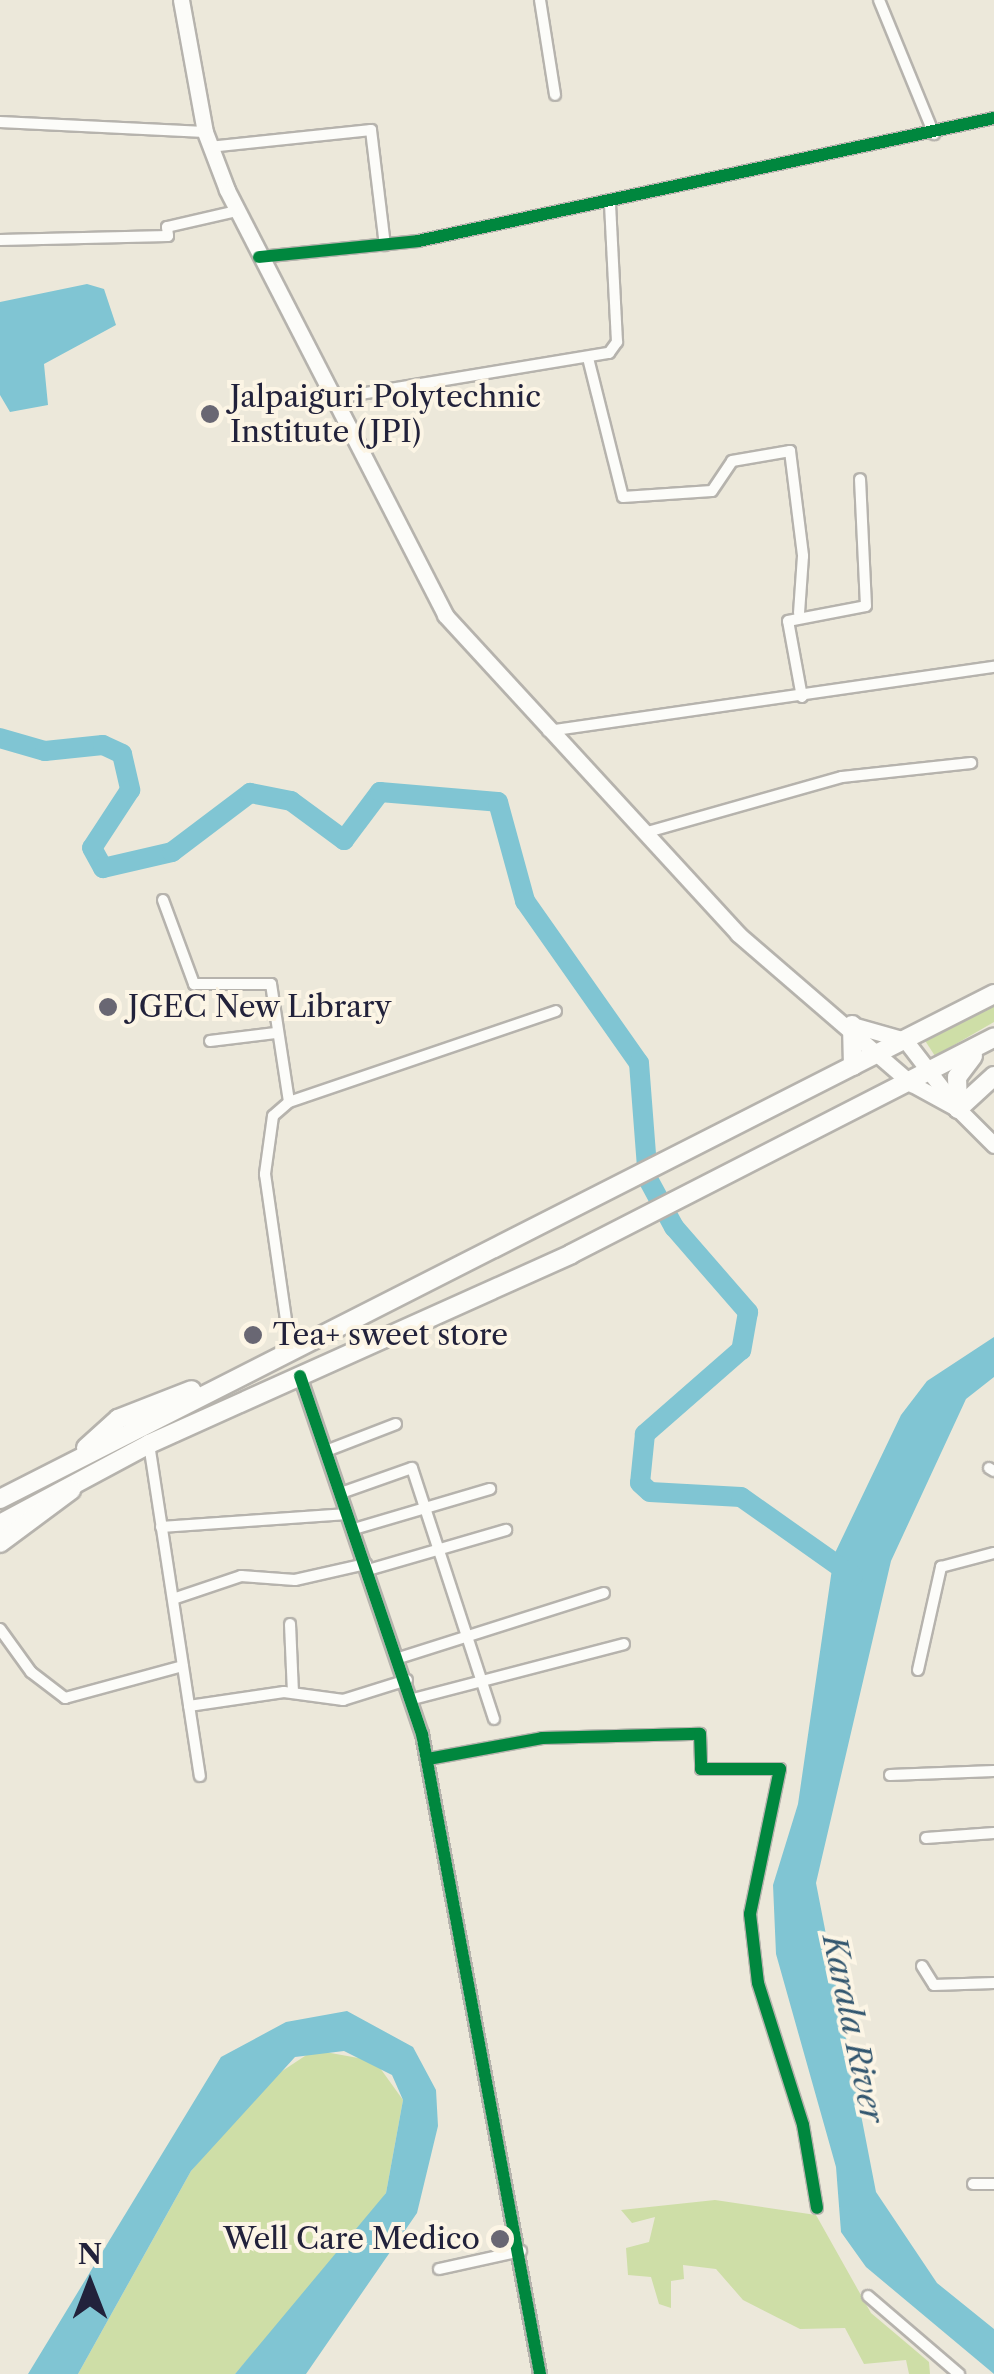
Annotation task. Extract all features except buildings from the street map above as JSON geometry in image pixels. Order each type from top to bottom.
[{"type":"highway","points":[[0,1500],[290,1348],[994,994]]},
{"type":"highway","points":[[852,1025],[853,1066]]},
{"type":"highway","points":[[0,1524],[150,1444],[605,1238],[912,1084],[991,1040]]},
{"type":"highway","points":[[958,1109],[957,1076],[991,1040]]},
{"type":"highway","points":[[958,1109],[994,1076]]},
{"type":"highway","points":[[290,1348],[300,1376]]},
{"type":"highway","points":[[0,1543],[82,1479]]},
{"type":"main road","points":[[181,0],[207,140],[329,400],[436,601],[547,731],[738,934],[852,1025],[912,1084],[958,1109]]},
{"type":"main road","points":[[852,1025],[905,1040],[934,1072],[958,1109],[994,1145]]},
{"type":"street","points":[[540,0],[555,95]]},
{"type":"street","points":[[878,0],[934,134]]},
{"type":"street","points":[[259,257],[385,245],[610,203],[994,118]]},
{"type":"street","points":[[0,122],[207,140],[371,130],[385,245]]},
{"type":"street","points":[[329,400],[588,358],[617,342],[610,203]]},
{"type":"street","points":[[0,240],[168,236],[166,227],[237,210]]},
{"type":"street","points":[[588,358],[623,497],[712,491],[732,460],[790,451],[803,556],[799,613],[787,626],[802,697]]},
{"type":"street","points":[[799,613],[866,606],[860,479]]},
{"type":"street","points":[[547,731],[994,667]]},
{"type":"street","points":[[643,833],[842,777],[971,764]]},
{"type":"street","points":[[163,900],[194,984],[267,980],[289,1102]]},
{"type":"street","points":[[290,1348],[264,1174],[273,1116],[289,1102],[556,1011]]},
{"type":"street","points":[[210,1041],[276,1033]]},
{"type":"street","points":[[300,1376],[400,1658],[428,1759],[522,2251],[540,2374]]},
{"type":"street","points":[[326,1451],[396,1424]]},
{"type":"street","points":[[150,1444],[200,1776]]},
{"type":"street","points":[[341,1492],[412,1468],[431,1510],[494,1719]]},
{"type":"street","points":[[354,1529],[431,1510],[490,1489]]},
{"type":"street","points":[[162,1527],[348,1514]]},
{"type":"street","points":[[172,1599],[241,1576],[295,1580],[444,1550],[506,1530]]},
{"type":"street","points":[[918,1670],[941,1567],[994,1553]]},
{"type":"street","points":[[400,1658],[604,1593]]},
{"type":"street","points":[[290,1624],[293,1692]]},
{"type":"street","points":[[0,1629],[31,1672],[65,1698],[183,1666]]},
{"type":"street","points":[[412,1699],[624,1644]]},
{"type":"street","points":[[189,1706],[293,1692],[333,1702],[407,1680]]},
{"type":"street","points":[[428,1759],[542,1738],[700,1734],[702,1769],[780,1769],[750,1914],[758,1982],[803,2126],[816,2208]]},
{"type":"street","points":[[890,1775],[994,1771]]},
{"type":"street","points":[[926,1838],[994,1833]]},
{"type":"street","points":[[922,1966],[934,1985],[994,1982]]},
{"type":"street","points":[[973,2184],[994,2184]]},
{"type":"street","points":[[439,2269],[522,2251]]},
{"type":"street","points":[[868,2296],[958,2374]]},
{"type":"green space","points":[[994,999],[994,1022],[935,1056],[924,1039]]},
{"type":"green space","points":[[314,2050],[375,2061],[403,2100],[386,2193],[361,2230],[235,2374],[78,2374],[191,2171],[264,2083]]},
{"type":"green space","points":[[715,2200],[816,2215],[871,2313],[929,2362],[930,2374],[909,2374],[906,2360],[864,2364],[845,2328],[800,2329],[743,2300],[716,2269],[683,2265],[684,2279],[671,2281],[671,2308],[659,2304],[651,2277],[628,2275],[626,2248],[649,2242],[655,2217],[632,2223],[621,2210]]},
{"type":"water","points":[[87,284],[104,289],[116,325],[44,364],[48,405],[10,412],[0,395],[0,302]]},
{"type":"water","points":[[994,1337],[994,1377],[966,1399],[891,1561],[816,1883],[876,2192],[937,2283],[994,2329],[994,2374],[866,2267],[841,2232],[836,2167],[776,1954],[773,1885],[798,1804],[834,1555],[901,1415],[927,1381]]},
{"type":"water","points":[[347,2011],[413,2047],[436,2090],[438,2126],[417,2213],[306,2374],[235,2374],[386,2193],[403,2100],[392,2075],[344,2051],[295,2057],[191,2171],[78,2374],[28,2374],[221,2057],[286,2022]]},
{"type":"waterway","points":[[0,738],[45,751],[103,745],[122,754],[130,790],[92,848],[103,868],[172,852],[250,793],[291,801],[344,840],[380,792],[498,802],[525,901],[639,1063],[648,1179],[674,1227],[748,1312],[741,1350],[645,1434],[640,1483],[650,1492],[741,1497],[853,1576]]},
{"type":"cycle path","points":[[259,257],[418,241],[994,118]]},
{"type":"cycle path","points":[[300,1376],[422,1734],[540,2374]]},
{"type":"cycle path","points":[[428,1759],[542,1738],[700,1734],[701,1769],[780,1769],[750,1914],[758,1983],[803,2125],[817,2208]]},
{"type":"place","name":"Jalpaiguri Polytechnic Institute (JPI)","points":[[210,414]]},
{"type":"place","name":"JGEC New Library","points":[[108,1007]]},
{"type":"place","name":"Tea+ sweet store","points":[[253,1335]]},
{"type":"place","name":"Well Care Medico","points":[[500,2239]]},
{"type":"water label","name":"Karala River","points":[[853,2029]]}]
